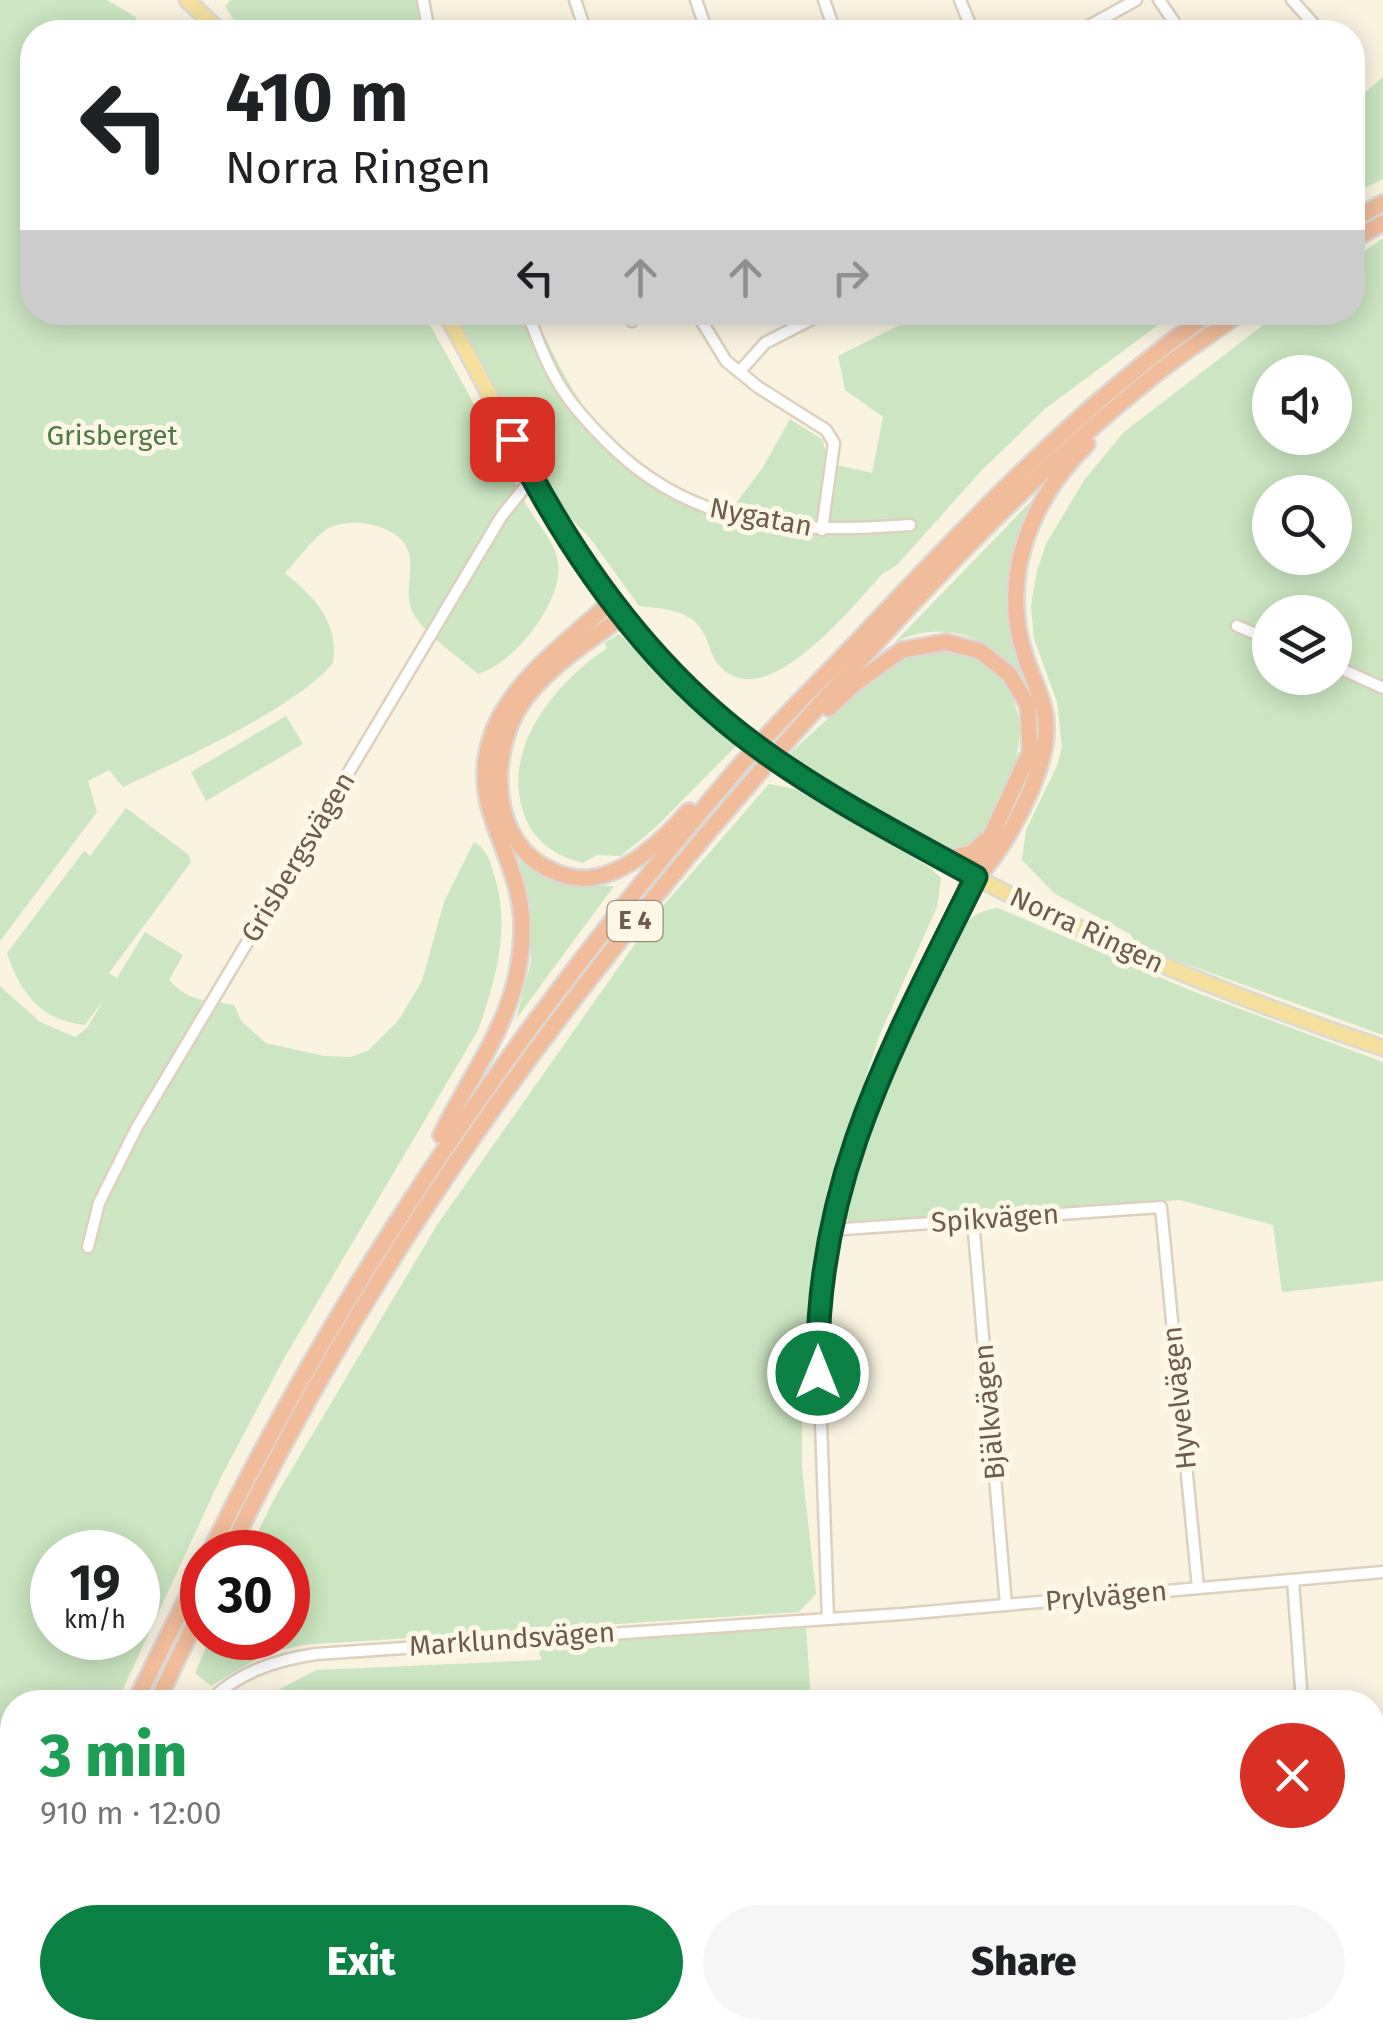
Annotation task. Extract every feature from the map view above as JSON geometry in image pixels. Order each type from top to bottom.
[{"type":"highway","name":"E 4","points":[[221,1530],[261,1448],[418,1184],[518,1040],[596,938],[737,769],[980,511],[1094,403],[1194,325]]},
{"type":"highway","name":"E 4","points":[[240,1530],[348,1331],[476,1131],[614,946],[790,738],[936,579],[1033,481],[1153,377],[1224,325]]},
{"type":"highway","name":"E 4","points":[[976,877],[994,860],[1039,768],[1046,727],[1015,616],[1015,585],[1029,526],[1049,490],[1078,454],[1153,377]]},
{"type":"highway","name":"E 4","points":[[418,1184],[443,1130],[500,1030],[518,974],[522,922],[516,883],[489,808],[486,768],[492,733],[508,700],[534,667],[612,601]]},
{"type":"highway","name":"E 4","points":[[623,616],[542,680],[520,704],[512,722],[500,765],[499,785],[508,825],[525,854],[559,874],[589,878],[629,864],[673,830],[708,790],[737,769]]},
{"type":"highway","name":"E 4","points":[[790,738],[902,650],[946,642],[980,651],[1009,674],[1028,705],[1030,752],[988,840],[976,877]]},
{"type":"highway","points":[[944,859],[972,853],[988,840]]},
{"type":"highway","points":[[141,1690],[180,1611]]},
{"type":"highway","points":[[163,1690],[180,1654]]},
{"type":"main road","name":"Norra Ringen","points":[[451,325],[532,478],[586,568],[673,671],[738,731],[796,773],[976,877],[1206,984],[1383,1048]]},
{"type":"street","points":[[1100,20],[1136,0]]},
{"type":"street","points":[[1292,0],[1310,20]]},
{"type":"street","name":"Nygatan","points":[[532,325],[561,388],[584,418],[628,463],[666,489],[714,511],[767,524],[822,530],[910,525]]},
{"type":"street","points":[[704,325],[726,360],[758,387],[826,430],[834,444],[822,530]]},
{"type":"street","points":[[740,370],[765,343],[800,325]]},
{"type":"street","name":"Grisbergsvägen","points":[[88,1247],[99,1203],[137,1127],[501,517],[532,478]]},
{"type":"street","points":[[1236,626],[1252,633]]},
{"type":"street","points":[[1352,674],[1383,688]]},
{"type":"street","points":[[828,1618],[818,1338],[820,1284],[830,1230],[864,1112],[976,877]]},
{"type":"street","name":"Spikvägen","points":[[830,1230],[1161,1207]]},
{"type":"street","name":"Hyvelvägen","points":[[1161,1207],[1198,1588]]},
{"type":"street","name":"Bjälkvägen","points":[[973,1220],[1006,1604]]},
{"type":"street","name":"Prylvägen","points":[[828,1618],[1383,1572]]},
{"type":"street","points":[[1292,1580],[1301,1690]]},
{"type":"street","name":"Marklundsvägen","points":[[225,1690],[244,1675],[280,1659],[316,1654],[828,1618]]},
{"type":"green space","name":"Grisberget","points":[[0,0],[107,0],[137,20],[20,20],[20,325],[430,325],[529,510],[553,545],[558,578],[534,629],[507,658],[478,674],[415,617],[409,602],[409,554],[397,536],[363,523],[329,528],[285,573],[306,592],[328,623],[333,663],[316,680],[265,715],[174,763],[123,787],[109,770],[88,781],[97,812],[0,941]]},
{"type":"green space","points":[[231,0],[418,0],[422,20],[234,20],[225,6]]},
{"type":"green space","points":[[1383,77],[1383,179],[1365,188],[1365,93]]},
{"type":"green space","points":[[1383,238],[1383,1035],[1139,947],[1130,934],[1055,894],[1022,860],[1026,830],[1062,748],[1057,702],[1034,639],[1031,606],[1046,544],[1085,479],[1124,432],[1263,325],[1365,325],[1365,251]]},
{"type":"green space","points":[[462,325],[540,325],[569,383],[608,436],[659,477],[731,510],[763,467],[790,419],[823,440],[828,463],[872,473],[883,417],[845,390],[838,356],[900,325],[1158,325],[1045,409],[981,471],[897,565],[882,574],[806,652],[759,678],[737,677],[718,664],[693,620],[668,610],[639,606],[590,538],[557,504]]},
{"type":"green space","points":[[1040,492],[1020,540],[1011,586],[1013,632],[1024,682],[998,653],[967,636],[932,632],[895,642]]},
{"type":"green space","points":[[619,634],[737,745],[656,827],[621,856],[597,855],[583,863],[564,857],[535,834],[525,817],[519,792],[519,767],[536,721],[551,700],[568,680],[607,648],[604,643]]},
{"type":"green space","points":[[948,651],[989,668],[1011,695],[1019,728],[1015,764],[1003,798],[968,846],[951,852],[914,839],[787,756],[867,683],[915,652]]},
{"type":"green space","points":[[286,716],[303,744],[206,801],[191,772]]},
{"type":"green space","points":[[769,784],[795,789],[929,867],[941,878],[937,907],[880,1034],[834,1173],[822,1233],[802,1382],[802,1468],[816,1594],[799,1612],[310,1645],[310,1530],[259,1530],[437,1225],[656,914]]},
{"type":"green space","points":[[126,808],[189,855],[191,862],[109,973],[117,978],[145,932],[183,955],[169,980],[199,999],[234,1005],[242,1022],[266,1043],[324,1056],[351,1057],[369,1050],[398,1021],[422,981],[444,902],[474,842],[489,860],[499,895],[499,953],[478,1030],[282,1362],[197,1530],[180,1530],[180,1566],[160,1609],[160,1530],[30,1530],[30,1660],[136,1660],[123,1690],[0,1690],[0,986],[40,1022],[75,1037],[87,1028],[104,999],[85,1025],[56,1017],[44,1011],[26,992],[7,953],[84,851],[90,856]]},
{"type":"green space","points":[[519,860],[564,881],[614,886],[516,1019],[531,962],[531,919]]},
{"type":"green space","points":[[998,908],[1192,991],[1383,1062],[1383,1281],[1282,1292],[1273,1225],[1180,1200],[854,1226],[839,1212],[860,1147],[958,934],[975,916]]},
{"type":"green space","points":[[806,1625],[810,1690],[278,1690],[316,1670],[542,1660],[535,1643]]},
{"type":"green space","points":[[201,1660],[255,1660],[211,1686],[195,1673]]},
{"type":"route","points":[[512,439],[586,568],[647,645],[698,696],[754,744],[796,773],[976,877],[864,1112],[826,1246],[820,1284],[818,1373]]}]
